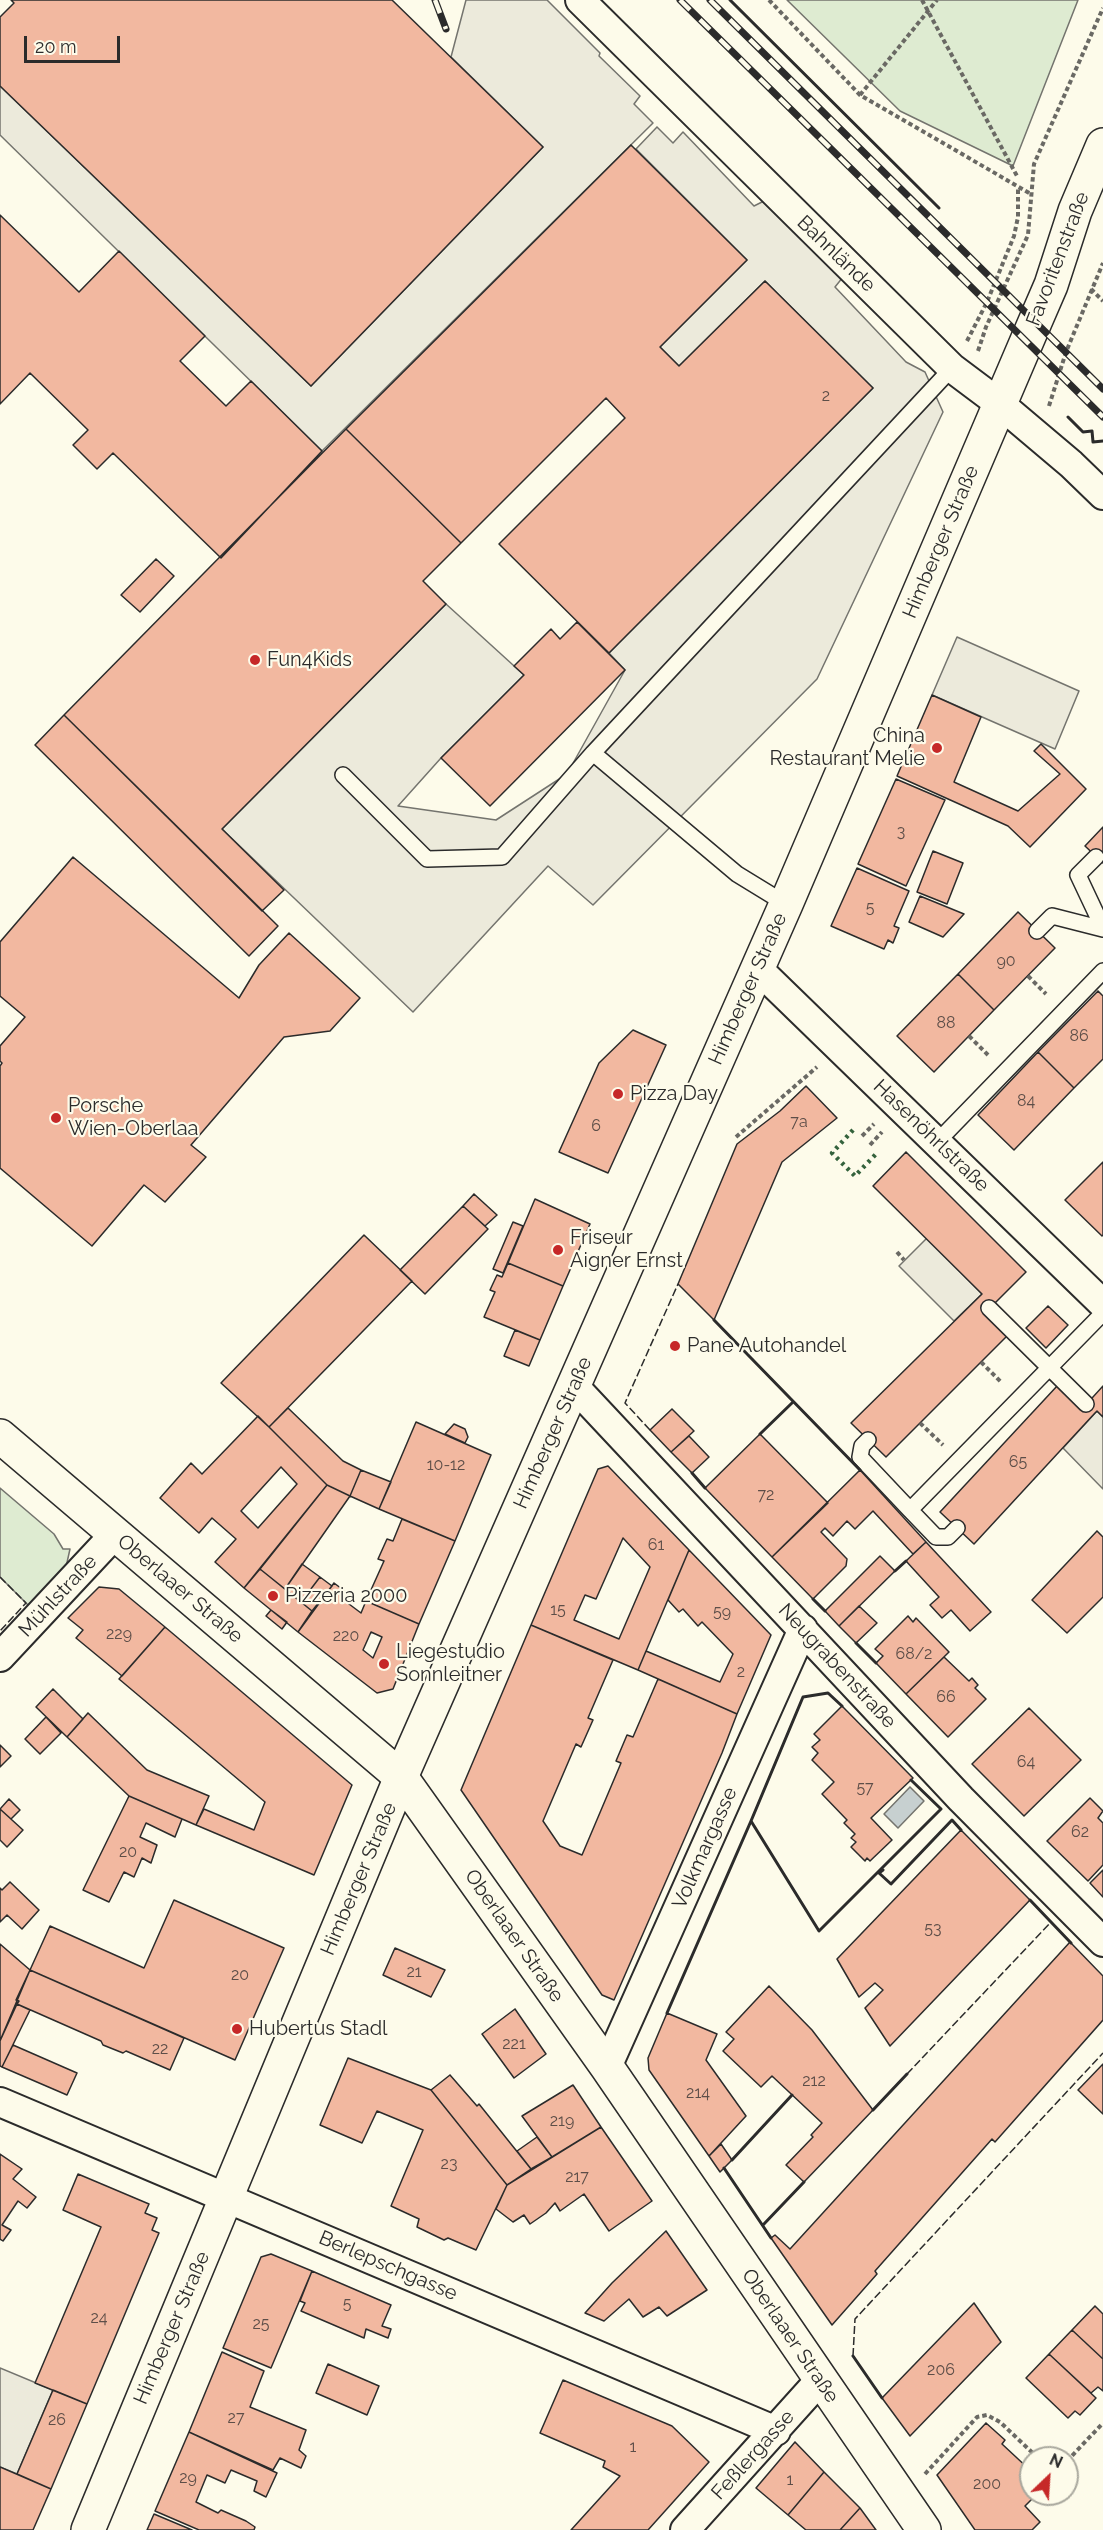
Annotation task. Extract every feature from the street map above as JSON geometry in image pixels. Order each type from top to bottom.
[{"type":"main road","name":"Favoritenstraße","points":[[1027,341],[1051,285],[1075,212],[1103,145]]},
{"type":"main road","name":"Himberger Straße","points":[[88,2530],[401,1777],[786,904],[1027,341]]},
{"type":"main road","name":"Oberlaaer Straße","points":[[0,1436],[401,1777],[607,2067],[924,2530]]},
{"type":"street","name":"Bahnlände","points":[[580,0],[962,375],[1071,464],[1103,495]]},
{"type":"street","name":"Hasenöhrlstraße","points":[[757,968],[1103,1304]]},
{"type":"street","name":"Neugrabenstraße","points":[[574,1386],[961,1799],[1103,1942]]},
{"type":"street","name":"Mühlstraße","points":[[0,1657],[115,1534]]},
{"type":"street","name":"Volkmargasse","points":[[607,2067],[803,1629]]},
{"type":"street","name":"Berlepschgasse","points":[[0,2102],[776,2431]]},
{"type":"street","name":"Feßlergasse","points":[[685,2530],[820,2380]]},
{"type":"lane","points":[[343,775],[427,859],[502,856],[593,753],[962,375]]},
{"type":"lane","points":[[593,753],[737,874],[786,904]]},
{"type":"lane","points":[[1096,857],[1078,875],[1103,928]]},
{"type":"lane","points":[[1037,931],[1052,916],[1103,928]]},
{"type":"lane","points":[[937,1142],[1103,971]]},
{"type":"lane","points":[[990,1308],[1086,1404]]},
{"type":"lane","points":[[910,1510],[1103,1313]]},
{"type":"lane","points":[[868,1440],[862,1446],[860,1457],[936,1537],[948,1537],[957,1528]]},
{"type":"path","points":[[769,0],[860,95],[1018,189],[1031,194]]},
{"type":"path","points":[[922,0],[1017,176]]},
{"type":"path","points":[[860,95],[937,0]]},
{"type":"path","points":[[962,375],[974,360],[986,327],[1028,235],[1034,164],[1103,8]]},
{"type":"path","points":[[962,375],[987,302],[1014,236],[1018,217],[1018,189]]},
{"type":"path","points":[[1048,410],[1066,352],[1103,263]]},
{"type":"path","points":[[1091,289],[1103,301]]},
{"type":"path","points":[[736,1137],[822,1063]]},
{"type":"path","points":[[862,1136],[879,1118]]},
{"type":"path","points":[[870,1145],[888,1127]]},
{"type":"path","points":[[897,1252],[904,1260]]},
{"type":"path","points":[[902,2498],[977,2417],[987,2415],[1000,2422],[1025,2446]]},
{"type":"path","points":[[1079,2448],[1103,2423]]},
{"type":"green space","points":[[787,0],[1078,0],[1013,166],[900,111]]},
{"type":"green space","points":[[0,1488],[54,1534],[63,1549],[70,1549],[66,1567],[30,1607],[0,1577]]},
{"type":"shaded area","points":[[466,0],[547,0],[640,96],[634,104],[653,123],[322,451],[0,135],[0,86],[311,386],[543,147],[451,57]]},
{"type":"shaded area","points":[[657,127],[673,143],[683,132],[754,206],[764,201],[843,277],[835,287],[906,362],[925,372],[943,412],[817,679],[593,905],[548,866],[413,1012],[222,829],[446,604],[524,675],[441,758],[398,806],[496,820],[567,774],[625,670],[609,653],[873,388],[765,281],[679,366],[660,347],[747,260],[636,149]]},
{"type":"shaded area","points":[[957,637],[1079,691],[1055,749],[932,695]]},
{"type":"shaded area","points":[[927,1238],[982,1294],[954,1321],[899,1266]]},
{"type":"shaded area","points":[[1097,1411],[1103,1417],[1103,1489],[1063,1448]]},
{"type":"shaded area","points":[[910,1787],[924,1801],[898,1828],[884,1814]]},
{"type":"shaded area","points":[[0,2368],[53,2390],[17,2474],[0,2467]]},
{"type":"building","points":[[11,0],[392,0],[543,147],[311,386],[0,86],[0,17],[14,3]]},
{"type":"building","points":[[631,145],[747,260],[660,347],[679,366],[765,281],[873,388],[609,653],[499,544],[625,418],[606,398],[461,543],[346,429]]},
{"type":"building","points":[[0,215],[79,292],[119,251],[205,336],[180,361],[226,406],[251,381],[322,451],[221,558],[113,453],[97,469],[73,445],[88,430],[30,373],[0,404]]},
{"type":"building","name":"Fun4Kids","points":[[346,429],[461,543],[423,581],[446,604],[222,829],[284,890],[262,911],[64,715]]},
{"type":"building","points":[[156,559],[174,576],[140,612],[121,595]]},
{"type":"building","points":[[577,622],[625,670],[490,806],[441,758],[524,675],[514,666],[551,629],[560,639]]},
{"type":"building","points":[[932,695],[981,717],[954,782],[1018,811],[1060,774],[1034,751],[1041,744],[1086,789],[1030,847],[1008,826],[897,776]]},
{"type":"building","points":[[64,715],[278,926],[249,956],[35,745]]},
{"type":"building","points":[[896,779],[945,800],[906,886],[858,864]]},
{"type":"building","points":[[1103,827],[1103,863],[1085,846]]},
{"type":"building","points":[[933,851],[963,863],[947,904],[917,892]]},
{"type":"building","points":[[73,857],[239,998],[259,965],[289,933],[360,998],[330,1031],[284,1037],[191,1145],[206,1157],[165,1202],[144,1185],[92,1246],[0,1168],[0,1066],[2,1063],[0,1046],[25,1017],[0,996],[0,942]]},
{"type":"building","points":[[857,868],[909,891],[894,926],[899,928],[893,943],[888,940],[884,949],[831,926]]},
{"type":"building","points":[[920,896],[964,914],[943,937],[909,922]]},
{"type":"building","points":[[1018,912],[1055,948],[994,1010],[958,974]]},
{"type":"building","points":[[958,974],[994,1010],[934,1072],[897,1036]]},
{"type":"building","points":[[1098,991],[1103,996],[1103,1059],[1074,1088],[1038,1052]]},
{"type":"building","points":[[633,1030],[666,1045],[608,1173],[559,1152],[599,1063]]},
{"type":"building","points":[[1038,1052],[1074,1088],[1014,1150],[978,1115]]},
{"type":"building","points":[[806,1086],[837,1118],[782,1162],[714,1320],[678,1284],[737,1144],[780,1111]]},
{"type":"building","points":[[906,1152],[1026,1272],[985,1313],[1007,1336],[886,1457],[851,1423],[982,1294],[873,1186]]},
{"type":"building","points":[[1103,1162],[1103,1235],[1102,1236],[1065,1200]]},
{"type":"building","points":[[474,1194],[497,1215],[485,1226],[463,1206]]},
{"type":"building","points":[[535,1199],[590,1224],[563,1286],[508,1263]]},
{"type":"building","points":[[463,1206],[488,1229],[425,1294],[400,1270]]},
{"type":"building","points":[[513,1222],[523,1226],[503,1273],[493,1269]]},
{"type":"building","points":[[364,1235],[412,1281],[269,1427],[221,1383]]},
{"type":"building","points":[[508,1263],[563,1286],[540,1340],[484,1317],[495,1292],[490,1290],[497,1275],[502,1277]]},
{"type":"building","points":[[1048,1306],[1068,1325],[1046,1348],[1026,1328]]},
{"type":"building","points":[[515,1330],[540,1340],[529,1366],[504,1356]]},
{"type":"building","points":[[1058,1385],[1083,1408],[1103,1386],[1103,1417],[1097,1411],[974,1544],[940,1512]]},
{"type":"building","points":[[288,1408],[343,1461],[361,1470],[350,1496],[327,1485],[269,1427]]},
{"type":"building","points":[[672,1409],[694,1431],[671,1452],[650,1430]]},
{"type":"building","points":[[258,1416],[327,1485],[244,1588],[215,1562],[236,1539],[212,1518],[199,1533],[160,1498],[191,1463],[202,1474]],"holes":[[[281,1467],[297,1484],[258,1528],[241,1511]]]},
{"type":"building","points":[[416,1422],[491,1455],[455,1541],[379,1509]]},
{"type":"building","points":[[454,1424],[465,1429],[468,1437],[465,1443],[445,1434]]},
{"type":"building","points":[[760,1434],[828,1503],[772,1557],[705,1488]]},
{"type":"building","points":[[689,1436],[709,1457],[692,1473],[671,1452]]},
{"type":"building","points":[[608,1466],[689,1550],[638,1670],[531,1625],[598,1469]],"holes":[[[623,1538],[650,1567],[619,1639],[574,1620],[585,1595],[596,1599]]]},
{"type":"building","points":[[361,1470],[391,1482],[379,1509],[350,1496]]},
{"type":"building","points":[[860,1470],[926,1542],[913,1554],[873,1511],[855,1529],[847,1521],[833,1536],[825,1528],[821,1532],[847,1559],[846,1566],[813,1599],[772,1557]]},
{"type":"building","points":[[327,1485],[350,1496],[285,1589],[260,1569]]},
{"type":"building","points":[[402,1519],[455,1541],[419,1624],[366,1601],[384,1561],[378,1559],[387,1539],[393,1541]]},
{"type":"building","points":[[1097,1531],[1103,1537],[1103,1597],[1067,1633],[1032,1600]]},
{"type":"building","points":[[926,1542],[991,1612],[970,1631],[951,1610],[942,1618],[930,1605],[939,1597],[906,1561]]},
{"type":"building","points":[[689,1550],[771,1635],[737,1714],[638,1670],[646,1651],[720,1682],[733,1654],[702,1622],[698,1626],[683,1609],[679,1612],[668,1600]]},
{"type":"building","points":[[880,1556],[895,1571],[839,1626],[825,1611]]},
{"type":"building","points":[[302,1564],[320,1577],[301,1602],[285,1589]]},
{"type":"building","name":"Pizzeria 2000","points":[[260,1569],[312,1611],[298,1632],[244,1588]]},
{"type":"building","points":[[320,1577],[332,1586],[312,1611],[301,1602]]},
{"type":"building","points":[[334,1583],[350,1595],[345,1601],[361,1613],[366,1601],[419,1624],[393,1689],[377,1693],[298,1632]]},
{"type":"building","points":[[99,1587],[119,1589],[165,1627],[122,1676],[76,1638],[83,1630],[68,1618]]},
{"type":"building","points":[[859,1606],[877,1623],[856,1643],[839,1626]]},
{"type":"building","points":[[271,1610],[287,1622],[282,1629],[266,1616]]},
{"type":"building","points":[[908,1616],[913,1622],[916,1618],[949,1652],[906,1694],[876,1663],[883,1656],[875,1649]]},
{"type":"building","points":[[531,1625],[613,1660],[588,1718],[593,1720],[581,1747],[576,1744],[543,1821],[560,1846],[582,1855],[621,1763],[616,1761],[627,1735],[633,1737],[658,1679],[737,1714],[614,2000],[602,1995],[461,1790]]},
{"type":"building","points":[[165,1627],[352,1785],[314,1875],[196,1825],[204,1809],[254,1830],[265,1802],[119,1679]]},
{"type":"building","points":[[371,1632],[382,1637],[373,1658],[363,1650]]},
{"type":"building","points":[[944,1657],[969,1681],[972,1678],[978,1685],[975,1688],[986,1699],[948,1737],[906,1694]]},
{"type":"building","points":[[53,1689],[83,1719],[67,1737],[36,1707]]},
{"type":"building","points":[[842,1706],[913,1778],[871,1818],[892,1840],[870,1861],[867,1858],[865,1861],[851,1847],[856,1842],[851,1838],[855,1834],[844,1823],[847,1820],[822,1794],[834,1782],[812,1760],[818,1753],[812,1747],[820,1740],[814,1734]]},
{"type":"building","points":[[1029,1708],[1081,1760],[1024,1816],[972,1764]]},
{"type":"building","points":[[88,1713],[147,1770],[209,1796],[196,1825],[129,1796],[67,1737]]},
{"type":"building","points":[[46,1717],[61,1733],[40,1754],[25,1739]]},
{"type":"building","points":[[0,1745],[11,1756],[0,1767]]},
{"type":"building","points":[[129,1796],[182,1819],[175,1837],[146,1823],[140,1837],[157,1845],[151,1863],[142,1858],[134,1877],[124,1872],[109,1902],[83,1890]]},
{"type":"building","points":[[1090,1798],[1103,1811],[1098,1818],[1103,1823],[1103,1865],[1088,1881],[1047,1841]]},
{"type":"building","points":[[9,1799],[20,1810],[11,1819],[0,1809]]},
{"type":"building","points":[[0,1809],[23,1830],[7,1847],[0,1840]]},
{"type":"building","points":[[961,1830],[1030,1900],[890,2046],[865,2008],[883,1990],[875,1983],[859,1997],[837,1959]]},
{"type":"building","points":[[1103,1870],[1103,1897],[1090,1883]]},
{"type":"building","points":[[10,1882],[39,1910],[22,1929],[7,1915],[0,1922],[0,1888],[2,1890]]},
{"type":"building","points":[[174,1900],[284,1948],[235,2060],[30,1970],[50,1926],[144,1968]]},
{"type":"building","points":[[1070,1942],[1103,1976],[1103,2020],[995,2142],[992,2139],[875,2271],[877,2274],[832,2325],[771,2238],[775,2235],[790,2249]]},
{"type":"building","points":[[0,1944],[30,1970],[0,2041]]},
{"type":"building","points":[[395,1948],[445,1970],[431,1997],[383,1975]]},
{"type":"building","points":[[30,1970],[184,2038],[170,2070],[126,2051],[123,2053],[103,2045],[101,2041],[17,2004],[19,2001],[16,2000]]},
{"type":"building","points":[[769,1986],[812,2030],[873,2110],[804,2182],[786,2165],[813,2137],[811,2135],[822,2123],[772,2076],[761,2087],[723,2051],[734,2039],[726,2032]]},
{"type":"building","points":[[17,2004],[30,2010],[2,2067],[0,2066],[0,2041]]},
{"type":"building","points":[[515,2009],[546,2054],[514,2078],[482,2034]]},
{"type":"building","points":[[667,2013],[717,2034],[706,2060],[746,2116],[709,2156],[649,2070],[648,2058]]},
{"type":"building","points":[[13,2045],[77,2073],[67,2095],[2,2067]]},
{"type":"building","points":[[348,2058],[431,2090],[507,2185],[476,2250],[448,2238],[444,2240],[417,2227],[419,2219],[391,2206],[423,2130],[377,2111],[362,2143],[320,2125]]},
{"type":"building","points":[[1103,2064],[1103,2114],[1078,2090]]},
{"type":"building","points":[[450,2075],[477,2106],[479,2104],[531,2169],[507,2185],[431,2090]]},
{"type":"building","points":[[573,2085],[601,2127],[552,2157],[522,2116]]},
{"type":"building","points":[[601,2127],[652,2201],[609,2231],[584,2194],[560,2211],[555,2203],[546,2213],[530,2224],[524,2215],[513,2222],[496,2209],[507,2185]]},
{"type":"building","points":[[537,2137],[552,2157],[531,2169],[517,2151]]},
{"type":"building","points":[[721,2144],[732,2160],[720,2172],[709,2156]]},
{"type":"building","points":[[0,2154],[22,2169],[13,2179],[36,2197],[27,2208],[18,2201],[2,2225],[11,2230],[3,2241],[0,2239]]},
{"type":"building","points":[[78,2174],[149,2204],[145,2213],[157,2218],[152,2230],[159,2233],[87,2404],[35,2383],[101,2227],[63,2210]]},
{"type":"building","points":[[666,2231],[707,2290],[667,2316],[659,2307],[643,2317],[629,2299],[604,2321],[585,2313],[612,2283]]},
{"type":"building","points":[[271,2254],[312,2271],[271,2368],[223,2348],[261,2257]]},
{"type":"building","points":[[312,2271],[391,2305],[382,2326],[391,2329],[388,2338],[366,2329],[364,2338],[301,2311],[305,2303],[300,2301]]},
{"type":"building","points":[[974,2303],[1001,2342],[910,2436],[882,2398]]},
{"type":"building","points":[[1095,2306],[1103,2314],[1103,2359],[1072,2330]]},
{"type":"building","points":[[1072,2330],[1103,2359],[1103,2391],[1098,2387],[1091,2393],[1049,2354]]},
{"type":"building","points":[[222,2352],[264,2371],[250,2407],[306,2430],[299,2450],[306,2456],[301,2468],[280,2458],[273,2470],[189,2432]]},
{"type":"building","points":[[1049,2354],[1096,2398],[1080,2415],[1075,2411],[1068,2418],[1026,2378]]},
{"type":"building","points":[[328,2364],[379,2386],[367,2415],[316,2393]]},
{"type":"building","points":[[563,2380],[672,2426],[709,2462],[648,2530],[571,2530],[620,2476],[603,2467],[605,2461],[540,2433]]},
{"type":"building","points":[[53,2390],[87,2404],[51,2489],[17,2474]]},
{"type":"building","points":[[986,2423],[1005,2440],[1002,2444],[1019,2460],[1019,2506],[1025,2506],[1040,2522],[1032,2530],[975,2530],[937,2475]]},
{"type":"building","points":[[189,2432],[277,2473],[266,2497],[254,2491],[257,2481],[231,2470],[225,2483],[207,2475],[196,2502],[218,2513],[221,2510],[246,2521],[255,2527],[254,2530],[199,2530],[155,2511]]},
{"type":"building","points":[[795,2442],[824,2472],[788,2515],[756,2488]]},
{"type":"building","points":[[0,2467],[51,2489],[33,2530],[0,2530]]},
{"type":"building","points":[[824,2472],[860,2508],[840,2530],[806,2530],[788,2515]]},
{"type":"building","points":[[860,2508],[876,2530],[840,2530]]},
{"type":"building","points":[[154,2514],[192,2530],[147,2530]]},
{"type":"railway","points":[[435,0],[446,29]]},
{"type":"railway","points":[[680,0],[1103,417]]},
{"type":"railway","points":[[710,0],[1103,389]]},
{"type":"hedge","points":[[853,1130],[832,1153],[855,1176],[877,1153]]},
{"type":"fence","points":[[650,1430],[625,1403],[678,1284]]},
{"type":"fence","points":[[0,1577],[26,1603],[0,1631]]},
{"type":"fence","points":[[907,2074],[1051,1922]]},
{"type":"fence","points":[[853,2356],[855,2319],[1103,2053]]},
{"type":"wall","points":[[730,0],[939,208]]},
{"type":"wall","points":[[1068,417],[1083,432],[1092,431],[1093,442],[1103,441]]},
{"type":"wall","points":[[714,1320],[860,1470]]},
{"type":"wall","points":[[760,1434],[793,1402]]},
{"type":"wall","points":[[692,1473],[705,1488]]},
{"type":"wall","points":[[895,1571],[906,1561]]},
{"type":"wall","points":[[813,1599],[825,1611]]},
{"type":"wall","points":[[856,1643],[876,1663]]},
{"type":"wall","points":[[842,1706],[828,1693],[803,1697],[751,1821],[819,1931],[941,1809],[911,1780]]},
{"type":"wall","points":[[883,1870],[879,1873],[891,1884],[952,1820],[961,1830]]},
{"type":"wall","points":[[667,2013],[751,1821]]},
{"type":"wall","points":[[1030,1900],[1071,1943]]},
{"type":"wall","points":[[873,2110],[907,2074]]},
{"type":"wall","points":[[732,2160],[792,2095]]},
{"type":"wall","points":[[724,2168],[771,2238]]},
{"type":"wall","points":[[763,2225],[804,2182]]},
{"type":"wall","points":[[853,2356],[882,2398]]},
{"type":"place","name":"Fun4Kids","points":[[255,660]]},
{"type":"place","name":"China Restaurant Melie","points":[[937,748]]},
{"type":"place","name":"Pizza Day","points":[[618,1094]]},
{"type":"place","name":"Porsche Wien-Oberlaa","points":[[56,1118]]},
{"type":"place","name":"Friseur Aigner Ernst","points":[[558,1250]]},
{"type":"place","name":"Pane Autohandel","points":[[675,1346]]},
{"type":"place","name":"Pizzeria 2000","points":[[273,1596]]},
{"type":"place","name":"Liegestudio Sonnleitner","points":[[384,1664]]},
{"type":"place","name":"Hubertus Stadl","points":[[237,2029]]}]
